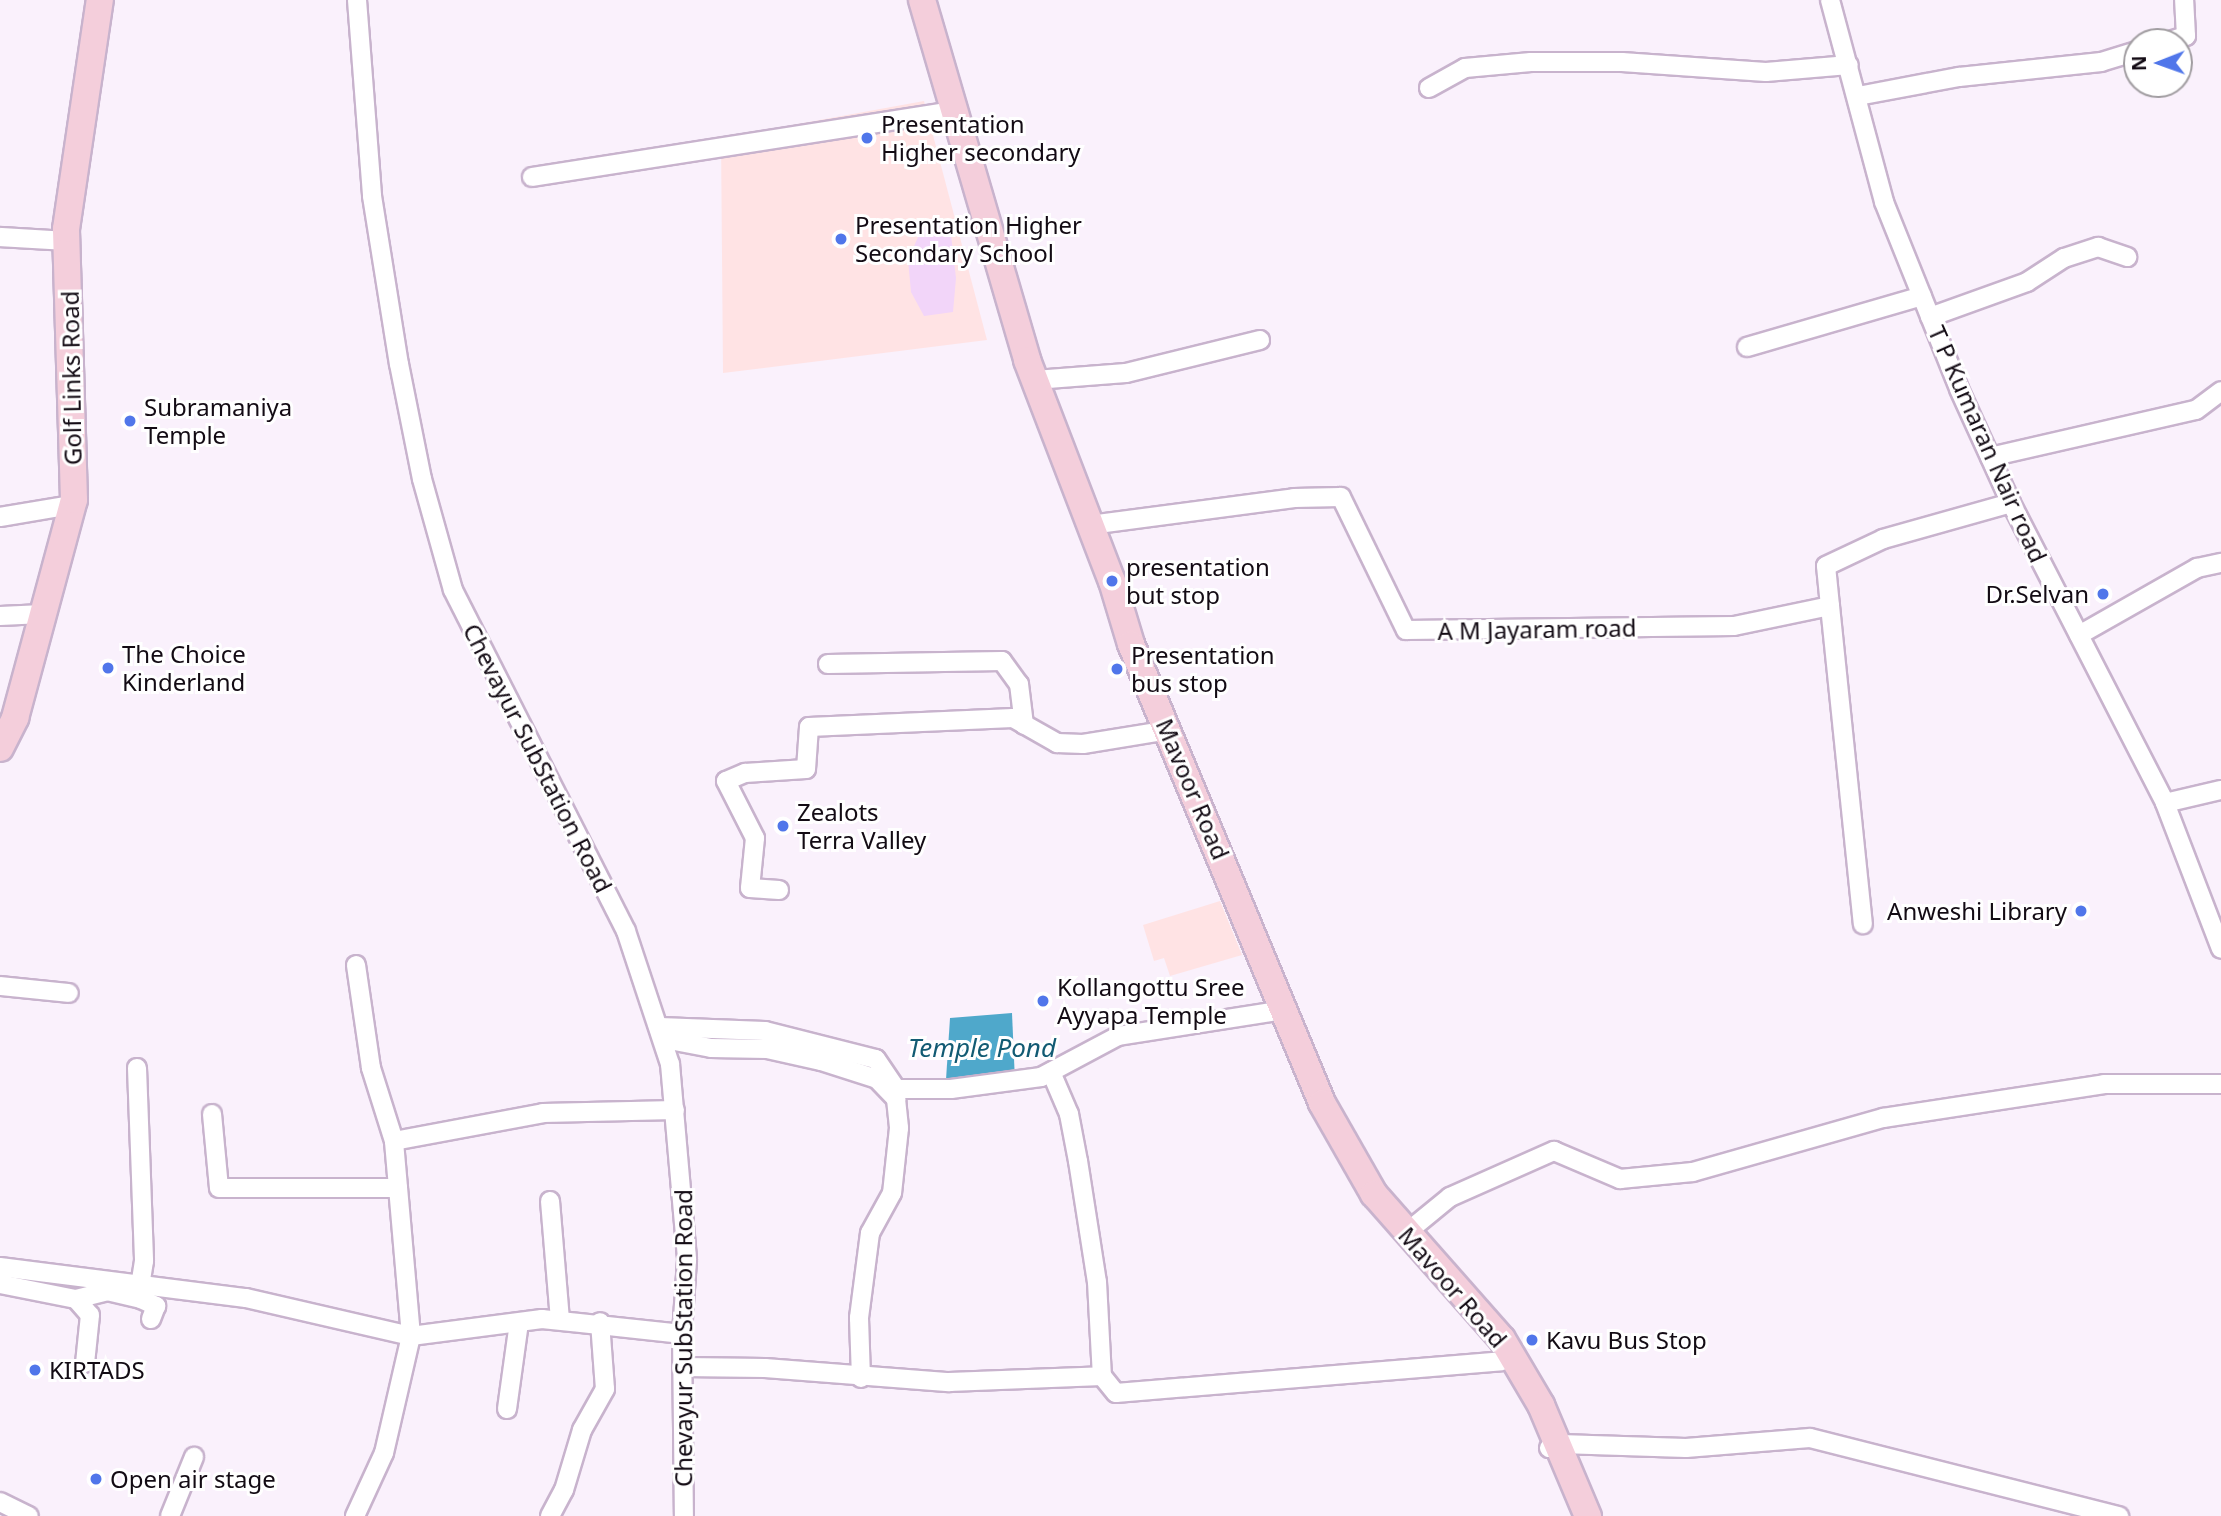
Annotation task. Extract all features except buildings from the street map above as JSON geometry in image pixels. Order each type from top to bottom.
[{"type":"main road","name":"Golf Links Road","points":[[0,748],[15,718],[72,505],[67,241],[79,118],[100,0]]},
{"type":"main road","name":"Mavoor Road","points":[[909,0],[1014,360],[1096,587],[1310,1105],[1347,1175],[1502,1361],[1555,1446],[1575,1516]]},
{"type":"main road","name":"Mavoor Road","points":[[922,0],[1004,289],[1035,380],[1090,525],[1131,644],[1322,1103],[1357,1170],[1406,1233],[1502,1339],[1588,1516]]},
{"type":"street","name":"Chevayur SubStation Road","points":[[357,0],[372,196],[399,364],[422,479],[453,590],[626,931],[662,1033],[675,1110],[687,1260],[682,1334],[684,1516]]},
{"type":"street","name":"T P Kumaran Nair road","points":[[1830,0],[1858,96],[1865,141],[1884,202],[1930,317],[2011,503],[2165,803],[2221,949]]},
{"type":"street","points":[[2185,0],[2186,28]]},
{"type":"street","points":[[1858,96],[1959,77],[2101,62],[2123,55]]},
{"type":"street","points":[[1429,88],[1465,68],[1531,62],[1622,62],[1766,72],[1849,65]]},
{"type":"street","points":[[532,177],[943,113]]},
{"type":"street","points":[[0,237],[67,241]]},
{"type":"street","points":[[1930,317],[2027,282],[2064,258],[2098,247],[2127,257]]},
{"type":"street","points":[[1747,347],[1922,296]]},
{"type":"street","points":[[1035,380],[1126,373],[1259,340]]},
{"type":"street","points":[[1990,457],[2196,410],[2221,391]]},
{"type":"street","name":"A M Jayaram road","points":[[1090,525],[1294,498],[1341,498],[1406,631],[1734,626],[1830,606]]},
{"type":"street","points":[[1863,924],[1826,566],[1883,540],[2011,503]]},
{"type":"street","points":[[0,517],[72,505]]},
{"type":"street","points":[[2079,635],[2197,568],[2221,563]]},
{"type":"street","points":[[0,616],[43,614]]},
{"type":"street","points":[[828,664],[1002,661],[1019,684],[1024,725]]},
{"type":"street","points":[[779,890],[750,888],[755,838],[750,819],[726,781],[746,773],[806,769],[809,727],[973,717],[1013,718],[1057,743],[1156,732]]},
{"type":"street","points":[[2165,803],[2221,790]]},
{"type":"street","points":[[355,965],[371,1068],[394,1141],[411,1336],[384,1453],[355,1516]]},
{"type":"street","points":[[0,986],[69,993]]},
{"type":"street","points":[[662,1033],[765,1031],[876,1059],[896,1089],[1002,1085],[1051,1072],[1118,1036],[1270,1012]]},
{"type":"street","points":[[662,1033],[711,1048],[767,1049],[821,1061],[877,1079],[896,1100],[899,1128],[892,1193],[870,1233],[868,1245],[859,1318],[861,1378]]},
{"type":"street","points":[[137,1068],[144,1261],[140,1287]]},
{"type":"street","points":[[1051,1072],[1069,1114],[1078,1161],[1097,1282],[1102,1376],[1116,1393],[1502,1361]]},
{"type":"street","points":[[1406,1233],[1450,1197],[1554,1151],[1620,1179],[1693,1172],[1883,1118],[2104,1084],[2221,1084]]},
{"type":"street","points":[[394,1141],[543,1113],[675,1110]]},
{"type":"street","points":[[212,1114],[219,1188],[398,1188]]},
{"type":"street","points":[[550,1201],[560,1320]]},
{"type":"street","points":[[0,1267],[140,1287],[246,1298],[411,1336],[560,1320],[600,1322],[682,1334]]},
{"type":"street","points":[[0,1284],[76,1299],[107,1291],[141,1299],[156,1306],[151,1319]]},
{"type":"street","points":[[76,1299],[90,1315],[85,1363]]},
{"type":"street","points":[[550,1516],[564,1490],[582,1430],[605,1389],[600,1322]]},
{"type":"street","points":[[507,1409],[519,1323]]},
{"type":"street","points":[[683,1367],[765,1368],[861,1378],[949,1382],[1102,1376]]},
{"type":"street","points":[[1555,1446],[1686,1448],[1810,1438],[2119,1516]]},
{"type":"street","points":[[170,1516],[194,1457]]},
{"type":"street","points":[[0,1502],[29,1516]]},
{"type":"shaded area","name":"Presentation Higher Secondary School","points":[[924,101],[987,340],[723,373],[721,138]]},
{"type":"shaded area","points":[[939,222],[951,235],[956,278],[953,312],[924,316],[911,292],[908,260],[922,228]]},
{"type":"shaded area","points":[[1220,901],[1242,955],[1170,976],[1164,958],[1154,961],[1143,925]]},
{"type":"water","name":"Temple Pond","points":[[1012,1013],[1015,1081],[946,1080],[950,1018]]},
{"type":"place","name":"Presentation Higher secondary","points":[[867,138]]},
{"type":"place","name":"Presentation Higher Secondary School","points":[[841,239]]},
{"type":"place","name":"Subramaniya Temple","points":[[130,421]]},
{"type":"place","name":"presentation but stop","points":[[1112,581]]},
{"type":"place","name":"Dr.Selvan","points":[[2103,594]]},
{"type":"place","name":"The Choice Kinderland","points":[[108,668]]},
{"type":"place","name":"Presentation bus stop","points":[[1117,669]]},
{"type":"place","name":"Zealots Terra Valley","points":[[783,826]]},
{"type":"place","name":"Anweshi Library","points":[[2081,911]]},
{"type":"place","name":"Kollangottu Sree Ayyapa Temple","points":[[1043,1001]]},
{"type":"place","name":"Kavu Bus Stop","points":[[1532,1340]]},
{"type":"place","name":"KIRTADS","points":[[35,1370]]},
{"type":"place","name":"Open air stage","points":[[96,1479]]}]
